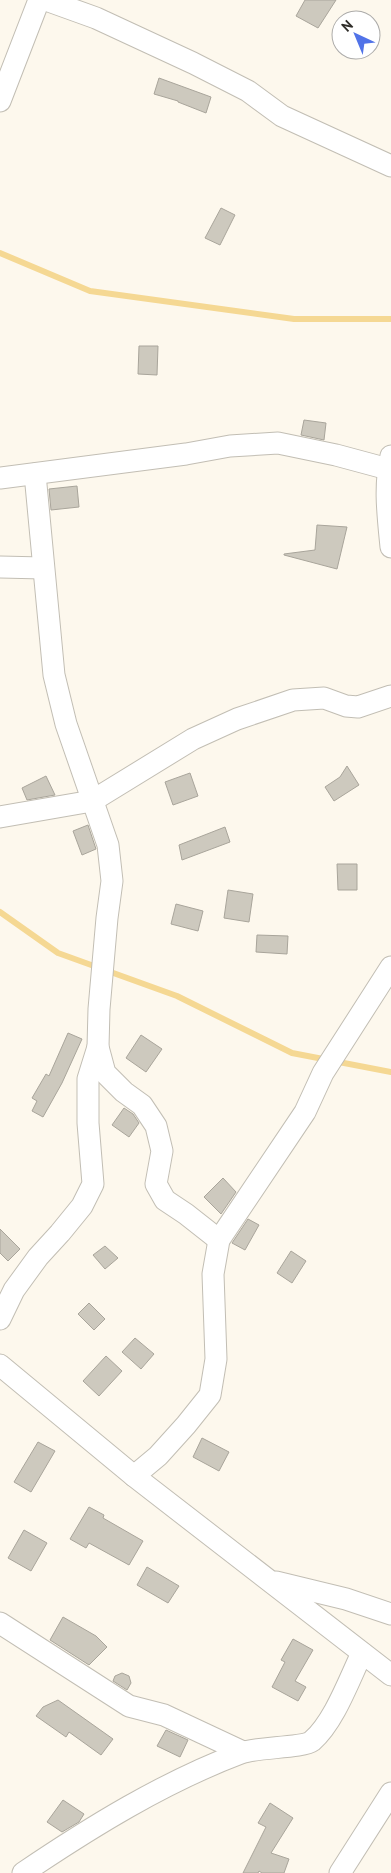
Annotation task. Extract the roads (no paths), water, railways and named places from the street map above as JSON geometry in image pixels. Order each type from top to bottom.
[{"type":"street","points":[[0,101],[38,0]]},
{"type":"street","points":[[46,0],[96,18],[193,63],[248,91],[282,116],[391,166]]},
{"type":"street","points":[[0,478],[186,454],[230,446],[278,444],[336,455],[389,462],[386,497],[391,547]]},
{"type":"street","points":[[0,1319],[14,1290],[38,1257],[82,1206],[93,1184],[88,1123],[88,1079],[98,1047],[99,1009],[112,881],[108,844],[66,724],[54,675],[35,474]]},
{"type":"street","points":[[0,567],[44,568]]},
{"type":"street","points":[[0,817],[92,800],[193,739],[237,719],[293,700],[324,698],[346,706],[358,707],[391,696]]},
{"type":"street","points":[[134,1476],[158,1456],[210,1395],[216,1359],[213,1274],[219,1240],[305,1112],[323,1073],[391,967]]},
{"type":"street","points":[[98,1047],[105,1073],[124,1092],[142,1105],[156,1126],[162,1151],[156,1184],[165,1200],[219,1240]]},
{"type":"street","points":[[0,1365],[134,1476],[391,1675]]},
{"type":"street","points":[[265,1578],[346,1599],[391,1614]]},
{"type":"street","points":[[0,1623],[128,1706],[164,1715],[244,1752]]},
{"type":"street","points":[[23,1873],[64,1846],[164,1788],[244,1752],[310,1743],[327,1726],[362,1653]]},
{"type":"street","points":[[340,1873],[391,1793]]},
{"type":"waterway","points":[[0,253],[90,291],[294,319],[391,319]]},
{"type":"waterway","points":[[0,912],[58,953],[177,996],[292,1053],[391,1072]]}]
